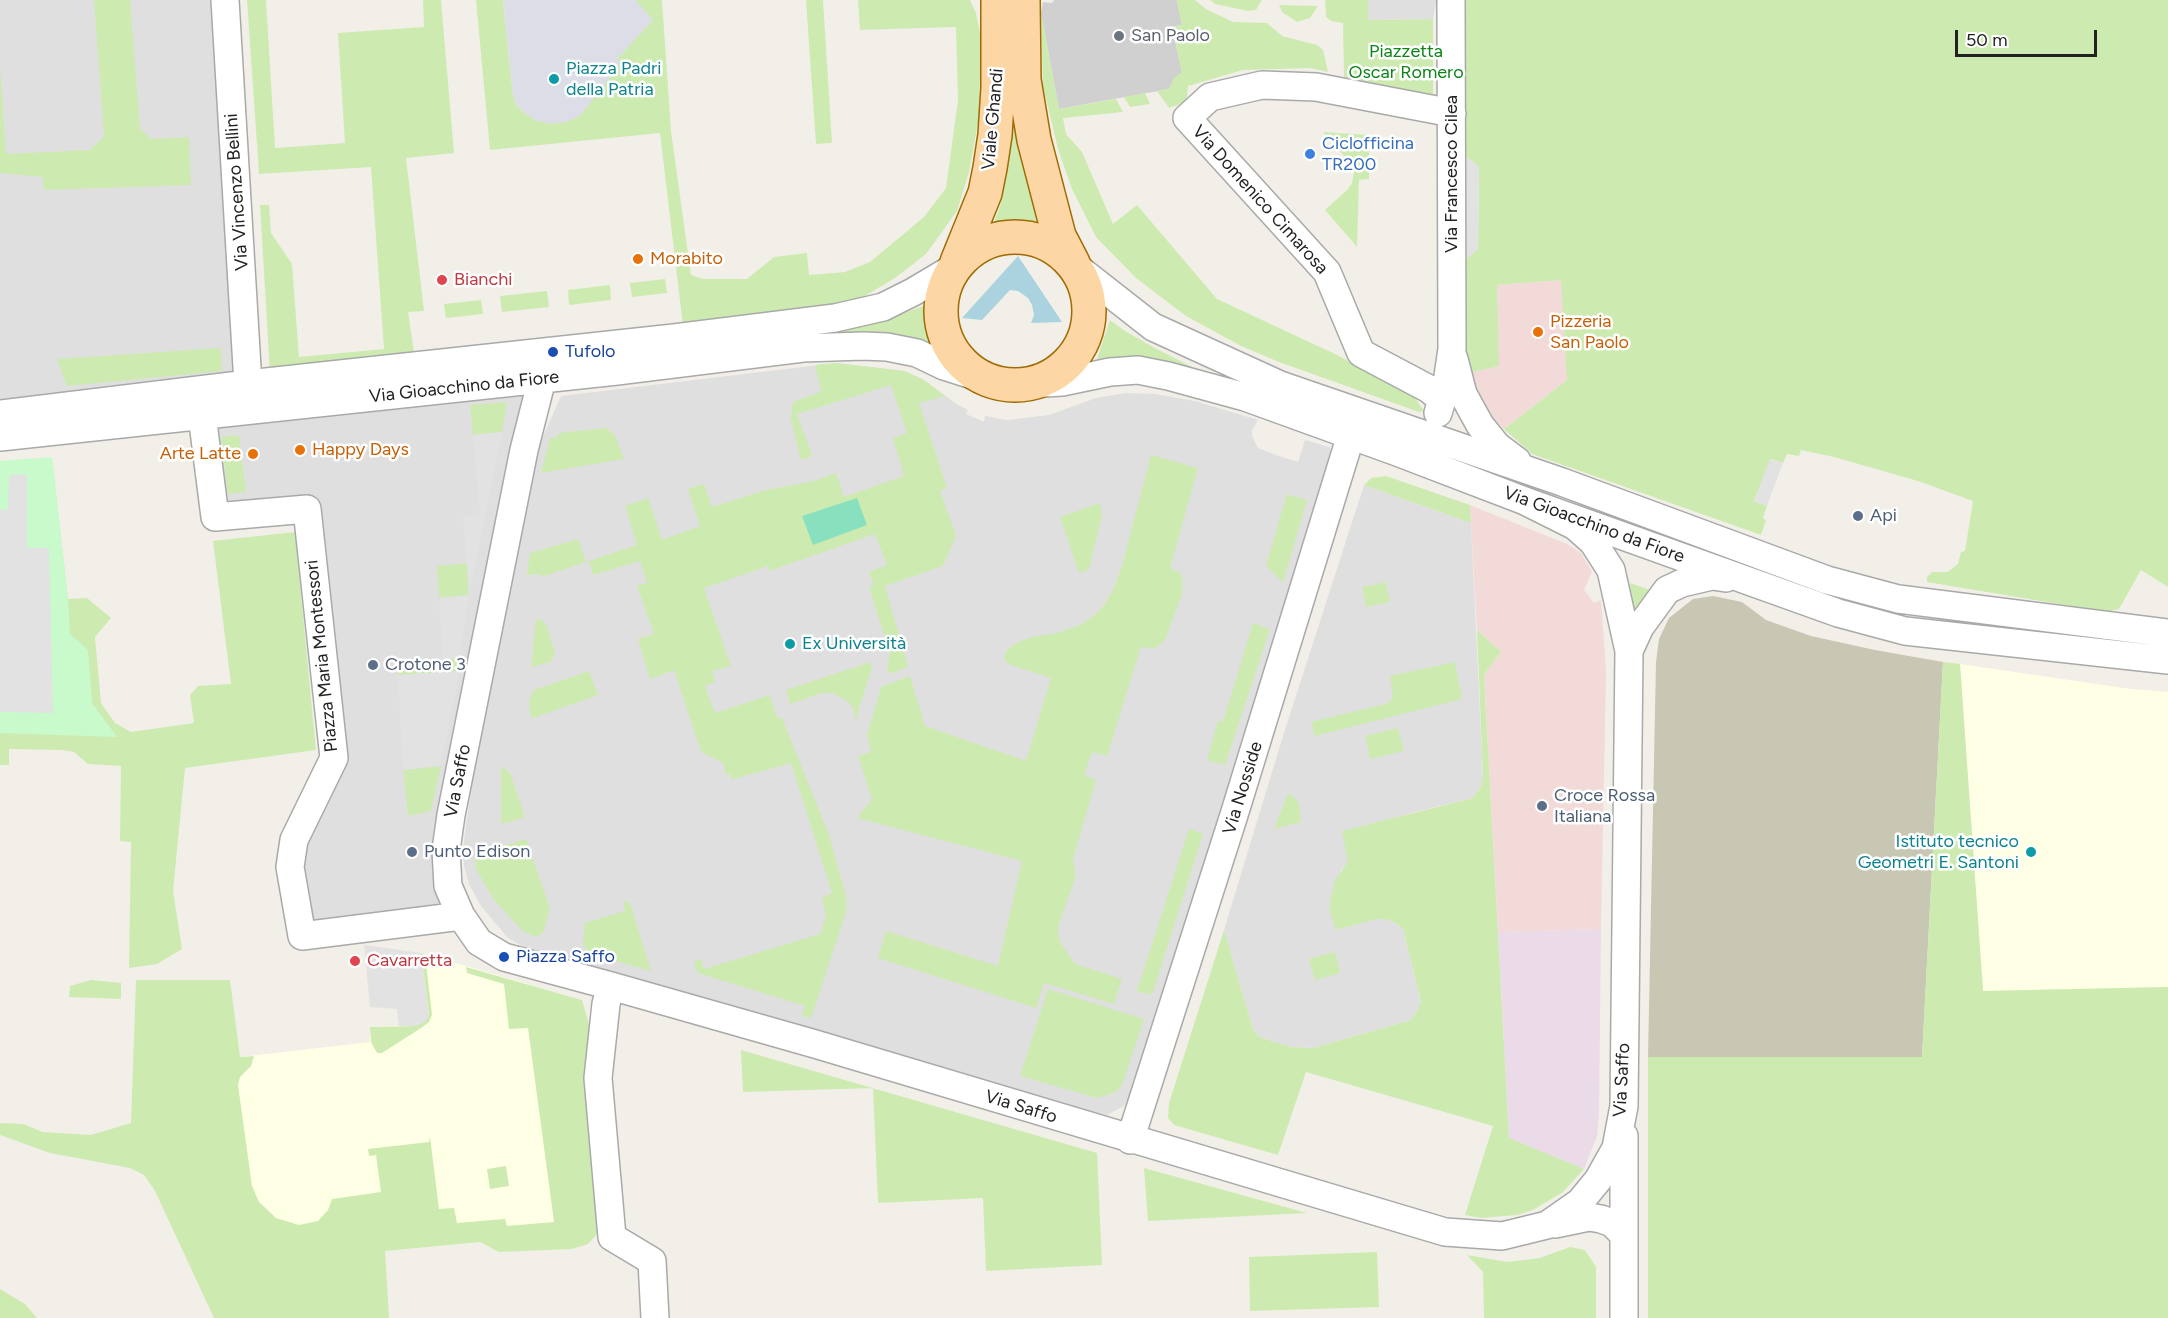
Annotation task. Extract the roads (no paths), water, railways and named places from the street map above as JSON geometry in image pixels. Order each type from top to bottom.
[{"type":"main road","name":"Viale Ghandi","points":[[955,267],[985,193],[990,168],[995,135],[998,0]]},
{"type":"main road","name":"Viale Ghandi","points":[[1023,0],[1024,80],[1034,140],[1059,236],[1074,265]]},
{"type":"main road","points":[[1004,237],[1024,237],[1043,241],[1052,246],[1074,265],[1085,284],[1089,305],[1088,327],[1080,347],[1067,364],[1049,377],[1029,384],[1011,385],[994,382],[973,372],[956,356],[945,335],[941,312],[942,300],[944,288],[955,267],[968,253],[985,242],[1004,237]]},
{"type":"street","name":"Via Vincenzo Bellini","points":[[225,0],[249,384]]},
{"type":"street","points":[[986,0],[998,41]]},
{"type":"street","name":"Via Francesco Cilea","points":[[1451,0],[1452,349]]},
{"type":"street","name":"Via Domenico Cimarosa","points":[[1442,400],[1429,389],[1361,353],[1327,272],[1187,118],[1210,97],[1262,85],[1316,87],[1452,113]]},
{"type":"street","name":"Via Gioacchino da Fiore","points":[[1074,265],[1153,327],[1280,385],[1532,472],[1771,561],[1898,599],[2168,633]]},
{"type":"street","name":"Via Gioacchino da Fiore","points":[[0,414],[249,384],[674,338],[851,315],[883,307],[955,267]]},
{"type":"street","name":"Via Gioacchino da Fiore","points":[[0,437],[542,379],[803,348],[887,347],[917,354],[944,366],[994,382]]},
{"type":"street","points":[[1430,438],[1447,383],[1452,349]]},
{"type":"street","points":[[1452,349],[1463,394],[1480,424],[1497,446],[1532,472]]},
{"type":"street","name":"Via Gioacchino da Fiore","points":[[1029,384],[1062,382],[1110,372],[1138,370],[1168,376],[1245,397],[1525,501],[1838,613],[1905,631],[2168,660]]},
{"type":"street","name":"Via Saffo","points":[[542,379],[524,450],[447,838],[448,886],[461,916],[479,942],[504,957],[832,1049],[1130,1140],[1445,1232],[1502,1236],[1547,1225],[1580,1202],[1598,1180],[1616,1148],[1624,1106],[1629,651]]},
{"type":"street","name":"Piazza Maria Montessori","points":[[202,416],[215,518],[307,509],[334,758],[294,840],[290,867],[302,936],[461,916]]},
{"type":"street","name":"Via Nosside","points":[[1130,1140],[1238,805],[1351,435]]},
{"type":"street","points":[[1525,501],[1575,526],[1593,542],[1611,570],[1629,651]]},
{"type":"street","points":[[1629,651],[1640,627],[1666,590],[1682,583],[1712,576],[1759,585]]},
{"type":"street","points":[[611,986],[606,1004],[598,1078],[612,1237],[652,1261],[655,1318]]},
{"type":"street","points":[[1624,1106],[1624,1318]]},
{"type":"street","points":[[1547,1225],[1589,1217],[1612,1223],[1623,1234]]},
{"type":"water","points":[[1018,256],[1062,322],[1031,323],[1034,315],[1028,298],[1018,291],[1010,290],[982,320],[962,318]]},
{"type":"place","name":"San Paolo","points":[[1119,36]]},
{"type":"place","name":"Piazza Padri della Patria","points":[[554,79]]},
{"type":"place","name":"Ciclofficina TR200","points":[[1310,154]]},
{"type":"place","name":"Morabito","points":[[638,259]]},
{"type":"place","name":"Bianchi","points":[[442,280]]},
{"type":"place","name":"Pizzeria San Paolo","points":[[1538,332]]},
{"type":"place","name":"Tufolo","points":[[553,352]]},
{"type":"place","name":"Happy Days","points":[[300,450]]},
{"type":"place","name":"Arte Latte","points":[[253,454]]},
{"type":"place","name":"Api","points":[[1858,516]]},
{"type":"place","name":"Ex Università","points":[[790,644]]},
{"type":"place","name":"Crotone 3","points":[[373,665]]},
{"type":"place","name":"Croce Rossa Italiana","points":[[1542,806]]},
{"type":"place","name":"Punto Edison","points":[[412,852]]},
{"type":"place","name":"Istituto tecnico Geometri E. Santoni","points":[[2031,852]]},
{"type":"place","name":"Piazza Saffo","points":[[504,957]]},
{"type":"place","name":"Cavarretta","points":[[355,961]]},
{"type":"park label","name":"Piazzetta Oscar Romero","points":[[1406,62]]}]
